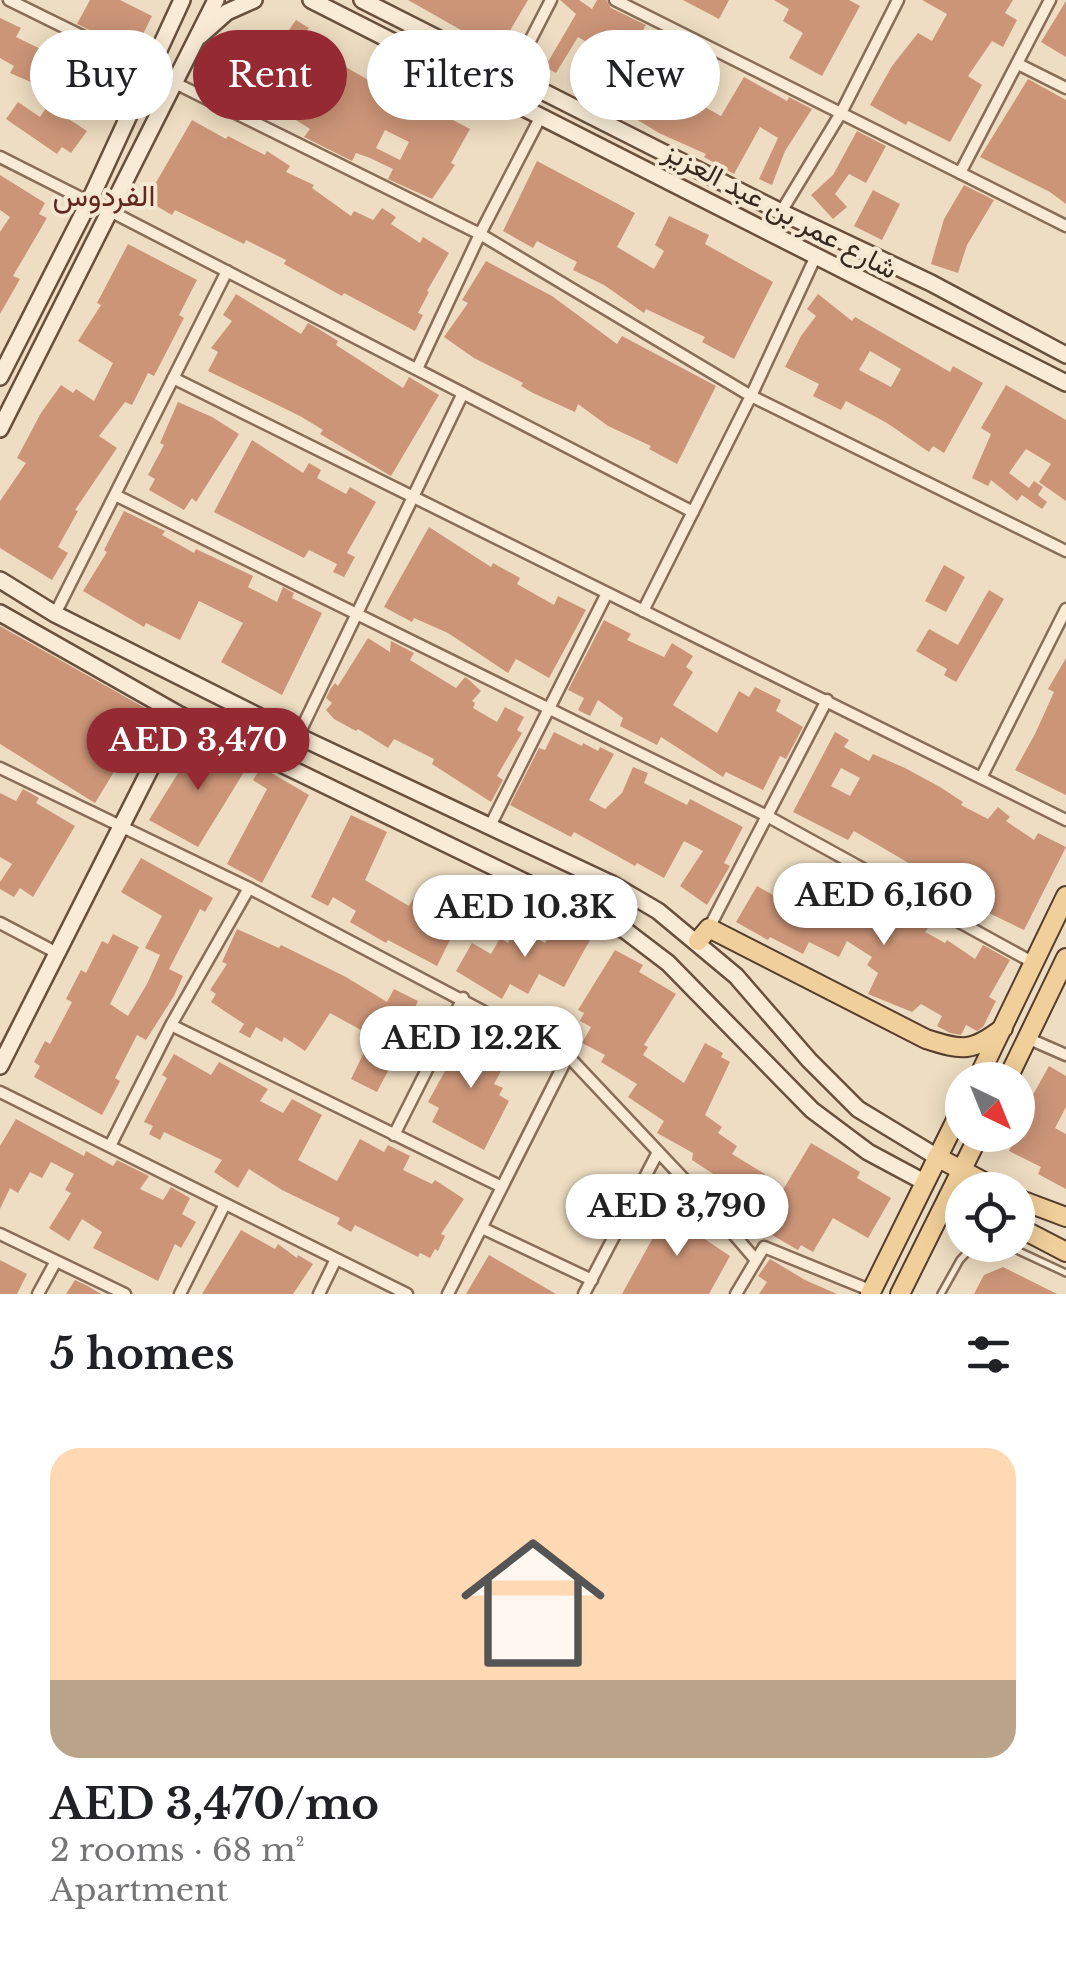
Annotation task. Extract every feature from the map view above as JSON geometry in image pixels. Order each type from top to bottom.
[{"type":"main road","points":[[986,1062],[1066,896]]},
{"type":"main road","points":[[703,934],[926,1039],[956,1048],[979,1047],[1004,1028]]},
{"type":"main road","points":[[1015,1062],[1066,958]]},
{"type":"main road","points":[[871,1292],[945,1141]]},
{"type":"main road","points":[[937,1157],[961,1171],[970,1152]]},
{"type":"main road","points":[[924,1182],[945,1192]]},
{"type":"main road","points":[[1035,1205],[1066,1217]]},
{"type":"main road","points":[[900,1294],[945,1217]]},
{"type":"main road","points":[[1035,1236],[1066,1252]]},
{"type":"street","points":[[9,0],[69,30]]},
{"type":"street","points":[[168,30],[182,0]]},
{"type":"street","points":[[216,0],[173,82],[480,234],[751,396],[1066,551]]},
{"type":"street","points":[[190,46],[227,12],[254,0]]},
{"type":"street","name":"شارع عمر بن عبد العزيز","points":[[311,0],[370,30]]},
{"type":"street","name":"شارع عمر بن عبد العزيز","points":[[362,0],[421,30]]},
{"type":"street","points":[[536,30],[552,0]]},
{"type":"street","points":[[616,0],[1066,226]]},
{"type":"street","points":[[781,212],[841,114],[898,0]]},
{"type":"street","points":[[960,172],[1050,0]]},
{"type":"street","points":[[1018,64],[1066,88]]},
{"type":"street","name":"شارع عمر بن عبد العزيز","points":[[550,95],[931,283],[1066,355]]},
{"type":"street","points":[[0,377],[126,120]]},
{"type":"street","points":[[0,429],[154,120]]},
{"type":"street","points":[[417,369],[539,120]]},
{"type":"street","name":"شارع عمر بن عبد العزيز","points":[[549,120],[1066,383]]},
{"type":"street","points":[[0,157],[89,202]]},
{"type":"street","points":[[110,211],[693,512]]},
{"type":"street","points":[[643,610],[751,396],[815,258]]},
{"type":"street","points":[[55,614],[226,271]]},
{"type":"street","points":[[173,378],[1066,820]]},
{"type":"street","points":[[298,736],[463,393]]},
{"type":"street","points":[[115,495],[767,816],[1035,963]]},
{"type":"street","points":[[0,580],[55,614],[298,736],[612,884],[703,934],[809,1060],[858,1109],[937,1157]]},
{"type":"street","points":[[490,826],[607,592]]},
{"type":"street","points":[[981,778],[1066,609]]},
{"type":"street","points":[[0,613],[178,714],[626,931],[668,963],[812,1110],[868,1152],[924,1182]]},
{"type":"street","points":[[703,934],[826,700]]},
{"type":"street","points":[[0,1066],[178,714]]},
{"type":"street","points":[[0,768],[250,888],[568,1056],[755,1259]]},
{"type":"street","points":[[110,1146],[171,1025],[250,888]]},
{"type":"street","points":[[0,923],[57,952]]},
{"type":"street","points":[[394,1135],[463,998]]},
{"type":"street","points":[[171,1025],[502,1188]]},
{"type":"street","points":[[1028,1038],[1066,1055]]},
{"type":"street","points":[[448,1294],[568,1056]]},
{"type":"street","points":[[0,1092],[407,1294]]},
{"type":"street","points":[[584,1294],[658,1152]]},
{"type":"street","points":[[180,1294],[225,1204]]},
{"type":"street","points":[[482,1228],[592,1280]]},
{"type":"street","points":[[0,1234],[124,1294]]},
{"type":"street","points":[[736,1294],[764,1246],[871,1292]]},
{"type":"street","points":[[319,1294],[336,1259]]},
{"type":"street","points":[[38,1294],[56,1261]]},
{"type":"lane","points":[[1035,1259],[1066,1273]]},
{"type":"lane","points":[[942,1294],[959,1262]]},
{"type":"building","points":[[90,0],[120,0],[152,16],[145,30],[89,30],[77,24]]},
{"type":"building","points":[[408,0],[528,0],[510,30],[461,30]]},
{"type":"building","points":[[560,0],[579,0],[592,9],[597,0],[606,0],[611,8],[646,25],[643,30],[570,30],[570,50],[556,73],[550,70],[550,58],[576,14]]},
{"type":"building","points":[[683,0],[729,0],[719,19]]},
{"type":"building","points":[[774,0],[849,0],[860,6],[822,76],[789,58],[803,33],[783,21],[789,9]]},
{"type":"building","points":[[922,0],[1013,0],[1005,13],[1017,20],[1003,47],[992,41],[968,76],[982,85],[950,142],[908,121],[906,125],[870,105],[892,66],[918,33],[932,41],[947,14]]},
{"type":"building","points":[[1066,1],[1066,57],[1041,42]]},
{"type":"building","points":[[0,18],[21,28],[16,37],[30,44],[30,82],[10,73],[14,66],[0,58]]},
{"type":"building","points":[[296,20],[308,30],[289,30]]},
{"type":"building","points":[[347,68],[367,79],[367,120],[453,120],[470,129],[451,163],[455,165],[432,199],[388,179],[393,169],[356,153],[352,161],[304,137],[310,129],[296,120],[347,120]],"holes":[[[385,130],[409,142],[400,160],[376,148]]]},
{"type":"building","points":[[744,77],[787,101],[789,97],[812,109],[785,151],[772,185],[759,179],[778,138],[760,127],[734,174],[704,157],[706,154],[638,120],[720,120]]},
{"type":"building","points":[[1028,79],[1066,100],[1066,204],[980,157]]},
{"type":"building","points":[[18,102],[30,110],[30,120],[70,120],[87,131],[71,153],[62,147],[57,154],[6,119]]},
{"type":"building","points":[[192,120],[226,139],[228,136],[265,155],[267,151],[290,166],[286,172],[314,185],[312,188],[351,216],[354,211],[373,220],[382,208],[396,217],[391,224],[420,243],[423,237],[449,253],[427,291],[418,313],[423,315],[415,331],[344,293],[342,296],[246,240],[244,244],[175,210],[172,215],[146,200]]},
{"type":"building","points":[[857,131],[886,146],[866,183],[849,174],[835,194],[847,207],[833,219],[811,195],[833,175]]},
{"type":"building","points":[[537,161],[635,213],[617,247],[654,269],[664,251],[655,245],[669,216],[709,235],[705,244],[773,282],[734,359],[702,342],[705,337],[646,309],[644,313],[604,285],[573,270],[577,262],[537,241],[533,248],[503,231]]},
{"type":"building","points":[[0,175],[45,203],[39,214],[47,218],[13,276],[20,279],[0,314],[0,232],[10,217],[0,210]]},
{"type":"building","points":[[964,185],[994,200],[967,245],[958,273],[931,264],[944,219]]},
{"type":"building","points":[[873,190],[900,204],[882,240],[854,226]]},
{"type":"building","points":[[128,244],[197,280],[179,315],[184,318],[154,376],[148,373],[132,405],[125,402],[99,436],[117,448],[75,510],[78,511],[58,547],[68,553],[52,580],[0,548],[0,501],[26,463],[17,458],[61,385],[94,401],[113,363],[78,341],[101,305],[97,303]]},
{"type":"building","points":[[486,261],[552,296],[617,344],[622,336],[716,386],[677,464],[649,449],[651,446],[608,426],[578,404],[575,412],[533,393],[521,386],[523,383],[474,358],[444,337],[468,303],[462,300]]},
{"type":"building","points":[[236,294],[301,334],[308,323],[317,328],[338,341],[336,345],[403,388],[409,377],[439,395],[391,476],[320,434],[323,430],[300,416],[208,371],[218,352],[211,348],[232,321],[223,315]]},
{"type":"building","points":[[818,294],[852,321],[855,317],[950,372],[953,366],[983,383],[944,453],[933,446],[929,452],[846,401],[841,410],[813,396],[819,384],[785,367],[816,316],[807,309]],"holes":[[[870,351],[901,369],[891,387],[859,370]]]},
{"type":"building","points":[[1006,385],[1066,420],[1066,501],[1039,482],[1051,464],[1026,449],[1009,473],[1029,488],[1034,481],[1043,487],[1038,495],[1047,502],[1042,509],[1022,495],[1017,501],[991,480],[988,486],[972,478],[991,434],[981,428]]},
{"type":"building","points":[[178,402],[239,434],[196,502],[192,498],[184,510],[149,490],[155,479],[148,475],[164,445],[160,443]]},
{"type":"building","points":[[252,440],[303,473],[309,463],[321,470],[317,478],[346,494],[350,487],[376,502],[347,553],[355,557],[344,577],[333,572],[337,564],[309,550],[304,558],[214,512]]},
{"type":"building","points":[[124,511],[165,531],[162,535],[194,553],[196,549],[253,576],[248,587],[277,602],[283,587],[294,593],[292,598],[322,613],[282,695],[221,662],[243,623],[199,601],[180,640],[146,623],[144,627],[83,591],[107,552],[104,550]]},
{"type":"building","points":[[429,527],[491,567],[493,563],[520,578],[517,584],[554,605],[558,596],[586,610],[549,678],[516,659],[508,673],[448,633],[414,618],[412,622],[384,607]]},
{"type":"building","points":[[944,565],[965,577],[946,612],[925,601]]},
{"type":"building","points":[[989,590],[1004,599],[956,682],[944,675],[947,669],[916,651],[929,629],[958,645]]},
{"type":"building","points":[[604,620],[631,634],[627,640],[664,657],[672,643],[693,656],[686,667],[693,672],[673,705],[717,733],[739,691],[749,697],[755,687],[781,700],[776,711],[803,727],[786,759],[780,756],[763,790],[726,772],[723,777],[661,737],[657,745],[620,726],[623,718],[598,700],[590,716],[578,710],[584,698],[568,690]]},
{"type":"building","points":[[0,626],[145,708],[132,730],[137,734],[95,803],[0,744]]},
{"type":"building","points":[[368,638],[390,652],[391,641],[414,653],[410,660],[456,688],[465,677],[481,691],[472,701],[473,708],[497,722],[505,707],[524,717],[517,730],[522,733],[497,776],[503,780],[491,802],[432,764],[434,759],[394,739],[388,748],[334,719],[326,710],[332,703],[326,698],[331,688],[335,683],[338,686]]},
{"type":"building","points":[[1066,658],[1066,795],[1015,770],[1054,692],[1048,689]]},
{"type":"building","points":[[554,732],[582,746],[583,743],[598,751],[600,747],[614,754],[589,800],[605,809],[622,793],[633,767],[648,773],[644,783],[687,805],[690,799],[743,827],[724,863],[730,866],[707,905],[680,886],[703,851],[684,841],[664,878],[574,832],[571,837],[510,805],[539,748],[545,750]]},
{"type":"building","points":[[835,732],[849,740],[844,747],[869,761],[873,754],[905,768],[988,819],[998,807],[1010,817],[1006,821],[1034,840],[1038,833],[1066,847],[1024,930],[964,901],[970,890],[927,866],[924,872],[854,831],[848,840],[793,812]],"holes":[[[841,768],[860,778],[850,796],[831,786]]]},
{"type":"building","points":[[200,738],[247,767],[198,847],[149,820]]},
{"type":"building","points":[[261,767],[309,795],[262,883],[227,864],[267,789],[253,780]]},
{"type":"building","points":[[23,789],[39,798],[36,803],[75,826],[33,897],[20,888],[14,897],[0,889],[0,882],[12,864],[0,857],[0,793],[16,801]]},
{"type":"building","points":[[351,815],[387,832],[365,880],[409,906],[413,899],[423,905],[419,913],[454,932],[437,966],[350,922],[356,911],[333,897],[328,906],[311,897]]},
{"type":"building","points":[[141,858],[213,898],[205,912],[200,909],[169,969],[183,976],[174,996],[146,1040],[137,1035],[102,1115],[34,1077],[40,1066],[34,1062],[45,1041],[50,1044],[72,1002],[66,999],[81,970],[86,973],[102,941],[108,944],[113,934],[139,947],[110,1004],[128,1016],[147,984],[160,955],[145,948],[162,916],[121,892]]},
{"type":"building","points":[[821,866],[851,884],[853,877],[873,884],[871,890],[908,909],[904,915],[928,928],[925,932],[945,943],[947,940],[975,959],[983,945],[1010,960],[989,997],[996,1001],[983,1027],[977,1031],[966,1025],[961,1035],[950,1033],[937,1026],[942,1016],[921,1004],[912,1012],[868,994],[878,973],[867,965],[872,957],[847,941],[839,957],[809,942],[803,954],[736,922],[757,886],[796,908]]},
{"type":"building","points":[[473,887],[494,898],[481,923],[460,912]]},
{"type":"building","points":[[558,920],[591,938],[564,987],[539,974],[528,994],[510,984],[502,999],[456,971],[472,943],[491,954],[500,938],[508,943],[517,927],[545,943]]},
{"type":"building","points":[[237,929],[279,948],[281,945],[387,1002],[394,989],[418,1001],[415,1007],[425,1014],[422,1024],[377,1092],[351,1079],[372,1036],[330,1013],[305,1051],[284,1037],[282,1042],[256,1027],[250,1038],[239,1032],[244,1024],[211,1002],[216,994],[210,990],[227,964],[222,962]]},
{"type":"building","points":[[615,950],[643,965],[639,972],[676,994],[644,1045],[648,1047],[643,1055],[684,1083],[705,1043],[730,1062],[705,1115],[722,1127],[718,1133],[737,1146],[732,1154],[765,1174],[746,1206],[722,1192],[727,1183],[692,1160],[693,1153],[657,1133],[664,1121],[628,1097],[637,1084],[601,1062],[605,1055],[582,1043],[591,1027],[580,1021],[584,1013],[578,1010]]},
{"type":"building","points":[[469,1027],[500,1044],[496,1051],[508,1058],[494,1084],[503,1088],[499,1095],[509,1101],[484,1150],[432,1122],[439,1108],[428,1102]]},
{"type":"building","points":[[174,1054],[211,1075],[219,1062],[268,1089],[260,1101],[283,1113],[292,1099],[322,1115],[298,1160],[337,1181],[360,1139],[384,1152],[388,1145],[410,1156],[403,1170],[432,1184],[435,1180],[464,1199],[441,1234],[445,1236],[438,1251],[435,1249],[430,1258],[420,1253],[418,1257],[355,1225],[351,1232],[337,1224],[340,1218],[249,1169],[238,1188],[214,1172],[222,1160],[164,1132],[160,1140],[149,1134],[153,1126],[144,1122],[167,1078],[162,1075]]},
{"type":"building","points":[[1049,1066],[1066,1076],[1066,1107],[1055,1128],[1066,1134],[1066,1189],[1038,1174],[1041,1167],[1011,1152],[1035,1152],[1035,1091]]},
{"type":"building","points":[[16,1119],[84,1156],[86,1151],[113,1166],[117,1160],[149,1176],[140,1189],[163,1200],[171,1187],[190,1198],[182,1214],[196,1222],[181,1248],[175,1244],[158,1281],[93,1248],[102,1232],[82,1219],[69,1241],[49,1228],[71,1193],[65,1190],[74,1174],[51,1162],[42,1178],[30,1172],[18,1193],[10,1188],[0,1209],[0,1146]]},
{"type":"building","points":[[811,1143],[860,1172],[857,1178],[891,1198],[868,1238],[833,1218],[813,1252],[801,1245],[798,1250],[760,1228]]},
{"type":"building","points":[[667,1201],[692,1215],[685,1226],[730,1256],[709,1294],[622,1294],[655,1234],[645,1228],[651,1218],[656,1221]]},
{"type":"building","points":[[241,1230],[275,1249],[278,1244],[313,1264],[293,1294],[202,1294]]},
{"type":"building","points":[[489,1255],[556,1294],[466,1294]]},
{"type":"building","points":[[770,1259],[837,1294],[759,1294],[767,1282],[758,1276]]},
{"type":"building","points":[[0,1260],[27,1274],[17,1294],[0,1294]]},
{"type":"building","points":[[1003,1267],[1057,1294],[974,1294],[984,1275]]},
{"type":"building","points":[[75,1280],[88,1286],[101,1294],[66,1294]]},
{"type":"district","name":"الفردوس","points":[[104,196]]}]
